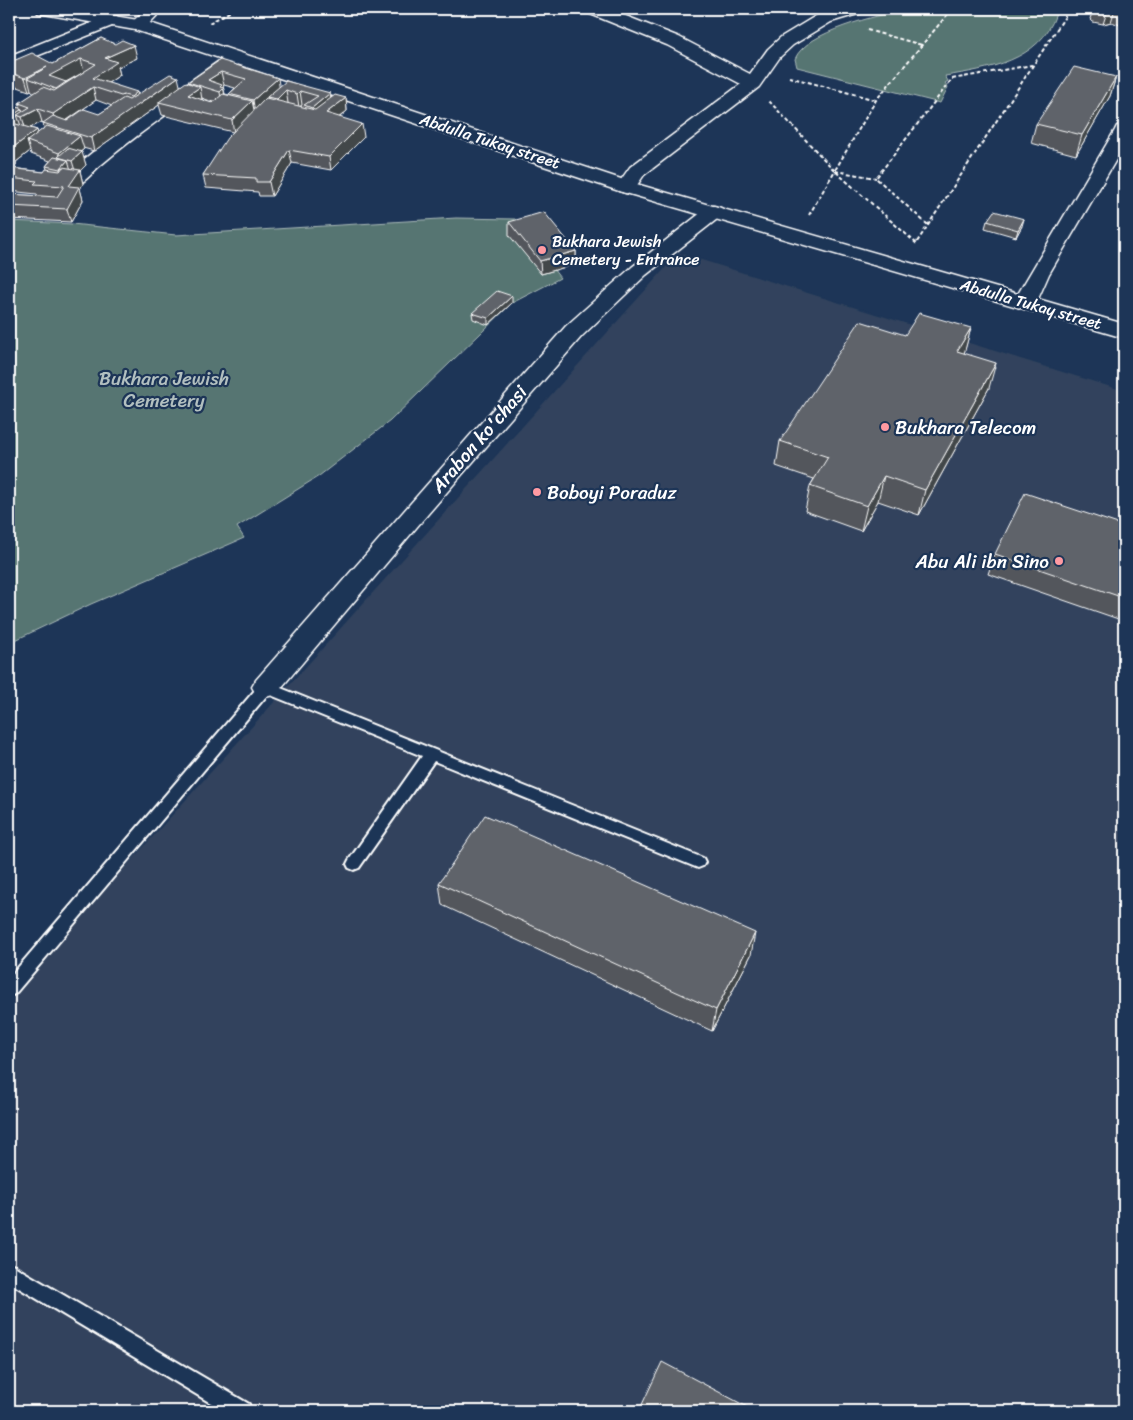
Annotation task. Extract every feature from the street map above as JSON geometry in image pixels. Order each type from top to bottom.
[{"type":"street","name":"Abdulla Tukay street","points":[[44,9],[138,25],[626,187],[1124,331]]},
{"type":"street","points":[[138,25],[155,9]]},
{"type":"street","points":[[594,9],[757,77]]},
{"type":"street","points":[[626,187],[637,171],[757,77],[774,54],[817,15],[855,9]]},
{"type":"street","points":[[9,62],[111,20]]},
{"type":"street","points":[[75,180],[96,159],[122,138],[235,58]]},
{"type":"street","points":[[1027,303],[1029,293],[1039,274],[1124,130]]},
{"type":"street","name":"Arabon ko'chasi","points":[[266,687],[574,331],[639,270],[714,212]]},
{"type":"lane","points":[[9,989],[266,687],[698,862]]},
{"type":"lane","points":[[354,864],[431,754]]},
{"type":"lane","points":[[9,1272],[242,1411]]},
{"type":"path","points":[[797,236],[876,100],[952,9]]},
{"type":"path","points":[[917,242],[1070,9]]},
{"type":"path","points":[[817,15],[922,45]]},
{"type":"path","points":[[876,178],[952,79],[1033,65]]},
{"type":"path","points":[[757,77],[876,100]]},
{"type":"path","name":"Abdulla Tukay street","points":[[757,77],[835,171],[917,242],[937,276]]},
{"type":"path","points":[[835,171],[876,178],[928,225]]},
{"type":"shaded area","points":[[679,253],[1124,391],[1124,1411],[9,1411],[9,996]]},
{"type":"green space","points":[[905,9],[1055,9],[1056,14],[1048,30],[1038,43],[1011,60],[995,66],[945,76],[948,81],[945,83],[948,87],[940,103],[797,67],[795,59],[802,49],[813,40],[844,26]]},
{"type":"green space","name":"Bukhara Jewish Cemetery","points":[[456,218],[515,219],[560,278],[512,303],[390,421],[319,476],[237,527],[244,538],[91,604],[9,643],[9,221],[72,224],[176,235]]},
{"type":"building","points":[[1096,9],[1115,9],[1107,12]]},
{"type":"building","points":[[101,38],[115,44],[122,40],[134,45],[105,58],[117,62],[93,78],[137,92],[131,97],[121,96],[93,87],[53,114],[38,109],[22,117],[17,115],[30,107],[19,103],[43,87],[54,91],[96,64],[81,59],[49,76],[66,82],[56,89],[28,78],[47,67],[25,78],[11,73],[9,75],[9,60],[13,61],[32,53],[53,64]]},
{"type":"building","points":[[220,60],[278,78],[253,100],[229,94],[246,79],[221,72],[208,80],[222,85],[220,87],[224,88],[220,92],[188,82]]},
{"type":"building","points":[[1074,67],[1116,77],[1082,135],[1036,124]]},
{"type":"building","points":[[170,74],[178,77],[91,138],[43,123],[53,116],[67,121],[84,109],[99,114],[124,98],[129,100]]},
{"type":"building","points":[[286,81],[330,93],[312,108],[304,105],[318,96],[300,91],[297,94],[286,90],[277,99],[267,97]]},
{"type":"building","points":[[186,82],[200,87],[188,95],[212,103],[223,94],[252,101],[232,120],[159,102]]},
{"type":"building","points":[[335,95],[346,98],[326,113],[362,124],[329,157],[289,150],[269,182],[256,182],[256,178],[203,175],[227,138],[266,98],[315,110]]},
{"type":"building","points":[[9,104],[22,109],[9,118]]},
{"type":"building","points":[[9,122],[37,130],[9,149]]},
{"type":"building","points":[[47,126],[80,136],[59,153],[27,141]]},
{"type":"building","points":[[68,148],[82,152],[72,161],[58,157]]},
{"type":"building","points":[[54,157],[68,160],[60,169],[46,166]]},
{"type":"building","points":[[63,167],[80,170],[69,186],[79,187],[67,209],[9,206],[9,194],[57,197],[64,186],[34,184],[37,181],[9,178],[9,168],[44,172],[46,169],[60,171]]},
{"type":"building","points":[[994,211],[1024,219],[1018,230],[987,221]]},
{"type":"building","points":[[544,212],[576,251],[540,261],[509,222]]},
{"type":"building","points":[[497,291],[512,296],[488,318],[472,313]]},
{"type":"building","name":"Bukhara Telecom","points":[[919,313],[971,328],[957,351],[996,363],[925,490],[884,476],[867,506],[810,486],[828,457],[780,441],[860,321],[905,335]]},
{"type":"building","name":"Abu Ali ibn Sino","points":[[1025,493],[1124,526],[1124,598],[995,554]]},
{"type":"building","points":[[485,815],[755,933],[716,1010],[439,883]]},
{"type":"building","points":[[662,1362],[755,1411],[639,1411]]},
{"type":"place","name":"Bukhara Jewish Cemetery - Entrance","points":[[542,250]]},
{"type":"place","name":"Bukhara Telecom","points":[[885,427]]},
{"type":"place","name":"Boboyi Poraduz","points":[[537,492]]},
{"type":"place","name":"Abu Ali ibn Sino","points":[[1059,561]]}]
